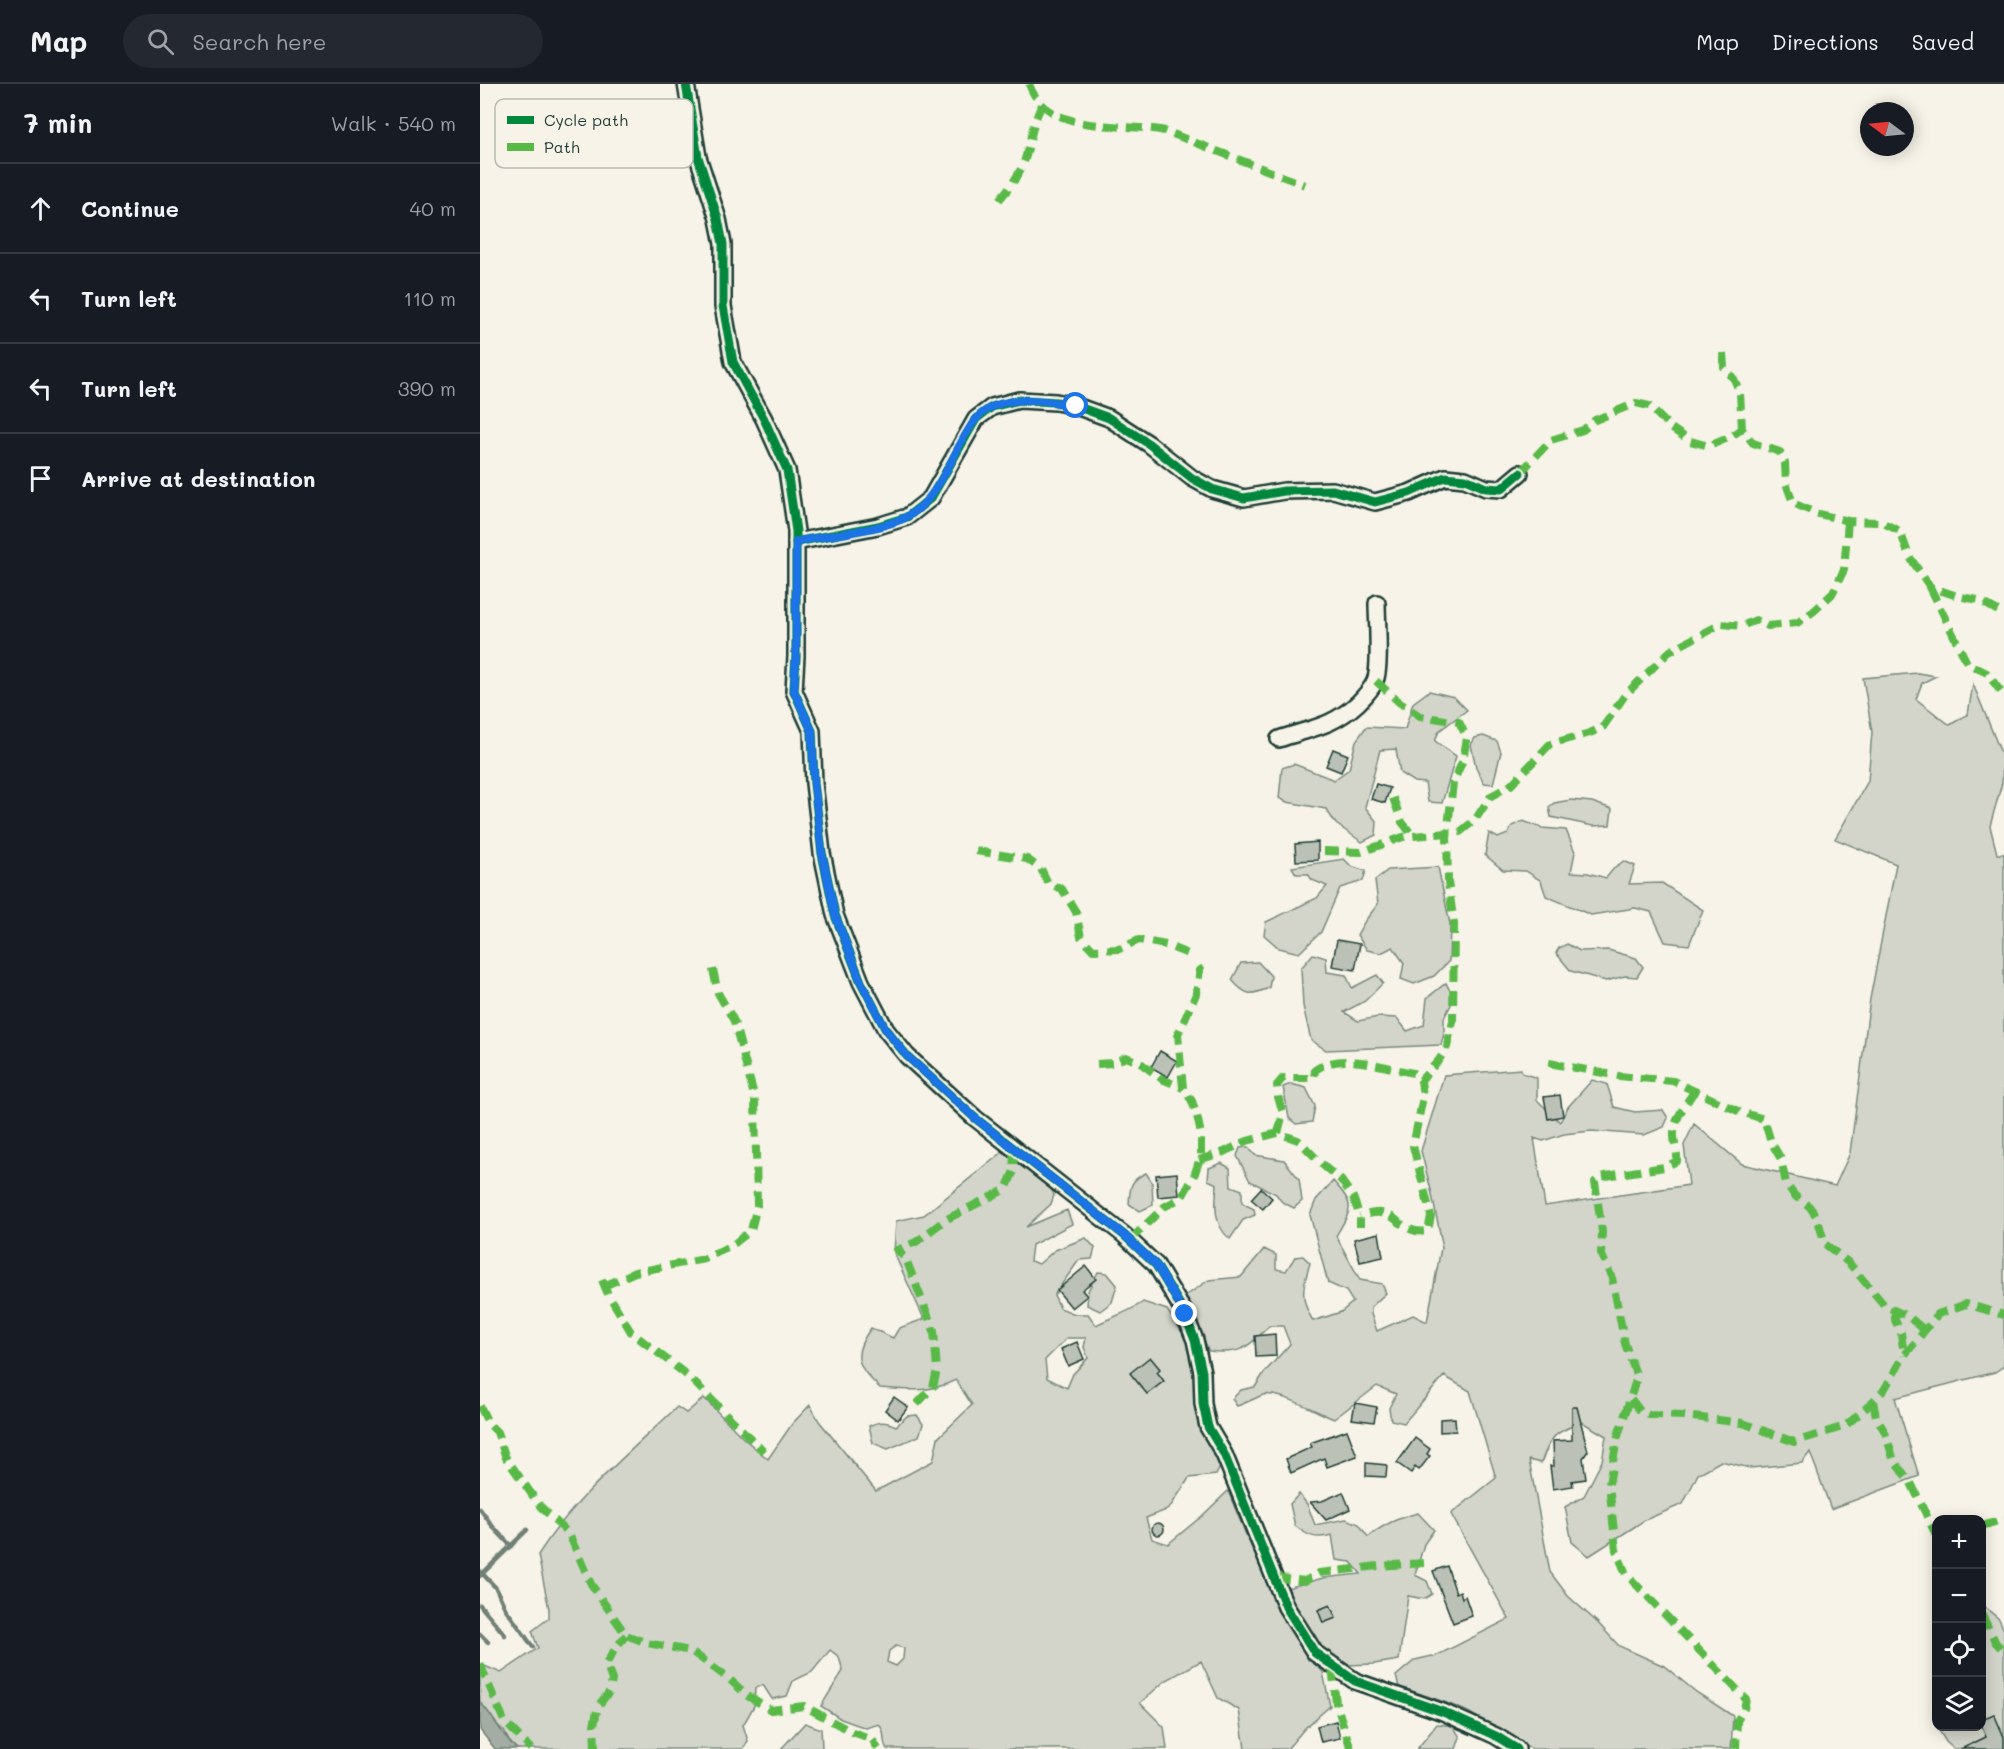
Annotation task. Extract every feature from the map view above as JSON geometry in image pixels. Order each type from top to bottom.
[{"type":"street","points":[[686,84],[688,99]]},
{"type":"street","points":[[693,127],[698,157],[718,219],[723,244],[723,306],[733,363],[764,418],[788,470],[796,542],[794,691],[812,731],[814,783],[822,853],[835,915],[861,982],[886,1030],[907,1056],[975,1118],[1124,1235],[1156,1265],[1184,1311],[1195,1340],[1202,1372],[1203,1404],[1208,1427],[1224,1454],[1286,1607],[1315,1653],[1355,1681],[1443,1712],[1496,1736],[1517,1749]]},
{"type":"street","points":[[796,542],[878,526],[907,517],[931,498],[976,419],[992,406],[1019,400],[1056,402],[1076,406],[1109,418],[1149,444],[1192,478],[1212,489],[1244,498],[1284,490],[1333,490],[1375,502],[1409,493],[1444,477],[1465,479],[1486,488],[1502,489],[1520,473]]},
{"type":"street","points":[[1279,739],[1325,726],[1343,717],[1363,698],[1376,681],[1377,603]]},
{"type":"shaded area","points":[[1918,673],[1936,676],[1922,683],[1916,699],[1950,725],[1968,714],[1973,684],[2003,758],[2002,783],[1990,826],[1997,854],[2004,854],[2004,1366],[1995,1372],[1895,1398],[1919,1476],[1831,1509],[1810,1452],[1802,1463],[1750,1468],[1721,1461],[1698,1474],[1683,1504],[1645,1520],[1589,1556],[1572,1542],[1565,1507],[1584,1496],[1602,1461],[1606,1436],[1582,1422],[1559,1432],[1548,1446],[1541,1463],[1529,1460],[1550,1572],[1568,1596],[1619,1646],[1664,1666],[1696,1692],[1733,1716],[1731,1749],[1532,1749],[1466,1711],[1399,1687],[1396,1676],[1415,1660],[1434,1657],[1509,1619],[1451,1514],[1496,1478],[1470,1391],[1444,1376],[1404,1423],[1391,1420],[1389,1408],[1396,1394],[1377,1386],[1334,1419],[1278,1396],[1263,1395],[1237,1406],[1232,1399],[1241,1390],[1255,1387],[1264,1373],[1290,1344],[1283,1326],[1269,1326],[1249,1345],[1236,1351],[1209,1351],[1184,1297],[1209,1280],[1241,1277],[1264,1249],[1276,1255],[1276,1269],[1286,1271],[1295,1257],[1303,1256],[1310,1263],[1304,1299],[1313,1321],[1341,1312],[1353,1302],[1346,1291],[1328,1283],[1310,1215],[1316,1200],[1333,1181],[1345,1196],[1349,1207],[1346,1219],[1336,1236],[1360,1280],[1382,1284],[1386,1293],[1371,1307],[1377,1331],[1413,1315],[1427,1322],[1442,1243],[1421,1151],[1444,1075],[1521,1069],[1522,1073],[1537,1078],[1537,1100],[1560,1122],[1568,1107],[1592,1080],[1607,1084],[1614,1107],[1635,1112],[1663,1110],[1668,1118],[1664,1127],[1644,1135],[1591,1131],[1564,1134],[1543,1141],[1534,1138],[1545,1206],[1689,1185],[1684,1145],[1694,1124],[1742,1164],[1835,1186],[1850,1153],[1870,999],[1896,864],[1835,839],[1868,781],[1872,732],[1863,678]]},
{"type":"shaded area","points":[[1429,691],[1454,697],[1467,710],[1439,731],[1435,741],[1456,756],[1442,803],[1428,802],[1425,783],[1414,782],[1400,773],[1396,749],[1380,750],[1365,807],[1377,822],[1376,835],[1362,842],[1336,824],[1326,809],[1287,802],[1279,798],[1282,768],[1294,764],[1334,780],[1349,769],[1356,741],[1366,727],[1405,729],[1413,703]]},
{"type":"shaded area","points":[[1483,736],[1497,741],[1501,752],[1493,784],[1484,783],[1476,767],[1471,745],[1475,738]]},
{"type":"shaded area","points":[[1571,800],[1592,802],[1612,809],[1610,825],[1593,826],[1551,817],[1549,807],[1554,803]]},
{"type":"shaded area","points":[[1523,821],[1542,828],[1566,830],[1575,852],[1571,872],[1588,873],[1606,878],[1615,867],[1624,861],[1635,866],[1629,884],[1662,883],[1703,910],[1689,945],[1665,942],[1651,912],[1635,908],[1591,915],[1546,896],[1541,881],[1526,871],[1503,870],[1485,855],[1489,833],[1498,838],[1508,834],[1512,826]]},
{"type":"shaded area","points":[[1344,859],[1351,866],[1366,871],[1363,881],[1340,888],[1321,932],[1299,953],[1279,948],[1264,935],[1266,922],[1317,898],[1327,886],[1312,880],[1308,874],[1296,874],[1292,867]]},
{"type":"shaded area","points":[[1438,867],[1450,924],[1449,961],[1434,976],[1414,984],[1401,979],[1404,963],[1393,947],[1381,953],[1367,950],[1357,935],[1378,904],[1375,880],[1388,870]]},
{"type":"shaded area","points":[[1567,944],[1580,951],[1608,950],[1636,958],[1643,967],[1637,977],[1625,976],[1606,981],[1571,971],[1556,953],[1559,948]]},
{"type":"shaded area","points":[[1313,954],[1326,958],[1327,972],[1346,975],[1352,988],[1377,975],[1383,983],[1365,1001],[1344,1012],[1358,1021],[1378,1017],[1397,1018],[1407,1031],[1424,1025],[1427,998],[1446,983],[1454,999],[1444,1018],[1441,1045],[1326,1050],[1311,1040],[1303,1006],[1301,968]]},
{"type":"shaded area","points":[[1258,962],[1271,976],[1269,988],[1253,993],[1245,992],[1232,980],[1241,963]]},
{"type":"shaded area","points":[[1291,1084],[1306,1088],[1315,1106],[1312,1122],[1296,1124],[1289,1118],[1283,1087]]},
{"type":"shaded area","points":[[1248,1147],[1255,1155],[1284,1160],[1299,1179],[1302,1201],[1294,1208],[1282,1202],[1276,1194],[1250,1181],[1237,1156],[1240,1148]]},
{"type":"shaded area","points":[[1004,1151],[1050,1187],[1054,1195],[1051,1204],[1026,1227],[1067,1210],[1072,1224],[1032,1245],[1030,1261],[1039,1264],[1055,1250],[1086,1238],[1095,1248],[1092,1259],[1079,1260],[1054,1295],[1060,1308],[1075,1314],[1088,1314],[1096,1325],[1143,1302],[1167,1310],[1191,1345],[1205,1436],[1221,1465],[1216,1475],[1189,1478],[1169,1509],[1146,1518],[1152,1539],[1168,1544],[1228,1491],[1285,1618],[1307,1655],[1323,1672],[1330,1706],[1305,1728],[1287,1749],[1245,1749],[1239,1710],[1218,1698],[1201,1661],[1165,1681],[1140,1703],[1164,1727],[1167,1749],[887,1749],[879,1724],[866,1728],[841,1719],[821,1706],[843,1671],[839,1657],[830,1650],[812,1672],[793,1681],[787,1696],[772,1699],[763,1685],[755,1688],[754,1706],[743,1725],[748,1741],[743,1749],[517,1749],[480,1702],[480,1664],[501,1673],[538,1648],[532,1631],[549,1618],[549,1609],[538,1555],[552,1534],[585,1495],[677,1407],[686,1413],[704,1398],[742,1437],[768,1459],[792,1424],[810,1405],[819,1421],[876,1491],[933,1461],[938,1438],[972,1405],[956,1380],[928,1389],[880,1388],[866,1374],[859,1361],[860,1346],[871,1328],[893,1338],[899,1328],[924,1319],[894,1253],[896,1221],[924,1215]],"holes":[[[1067,1338],[1086,1338],[1084,1347],[1088,1358],[1073,1374],[1067,1388],[1047,1378],[1045,1360]],[[896,1646],[904,1648],[903,1659],[896,1666],[887,1662],[889,1651]]]},
{"type":"shaded area","points":[[1221,1163],[1230,1168],[1231,1186],[1242,1190],[1242,1203],[1254,1209],[1255,1215],[1243,1220],[1230,1239],[1224,1233],[1216,1214],[1217,1184],[1208,1180],[1209,1168]]},
{"type":"shaded area","points":[[1146,1173],[1152,1182],[1153,1205],[1140,1211],[1129,1204],[1130,1193],[1134,1181]]},
{"type":"shaded area","points":[[1098,1272],[1107,1273],[1117,1285],[1112,1302],[1100,1311],[1087,1305],[1088,1291]]},
{"type":"shaded area","points":[[917,1415],[923,1424],[919,1436],[888,1449],[873,1443],[869,1426],[882,1422],[896,1426],[907,1416]]},
{"type":"shaded area","points":[[1299,1494],[1307,1504],[1315,1525],[1346,1519],[1359,1524],[1368,1537],[1392,1522],[1418,1513],[1434,1530],[1424,1544],[1415,1575],[1427,1581],[1432,1594],[1424,1599],[1408,1596],[1399,1660],[1346,1665],[1317,1646],[1303,1620],[1290,1605],[1287,1588],[1323,1578],[1361,1574],[1351,1562],[1336,1560],[1332,1535],[1312,1536],[1295,1526],[1290,1504]]},
{"type":"shaded area","points":[[1986,1608],[1999,1619],[2004,1630],[2004,1749],[1954,1749],[1946,1742],[1939,1731],[1986,1731]]},
{"type":"shaded area","points":[[480,1702],[517,1749],[495,1749],[480,1730]]},
{"type":"shaded area","points":[[805,1723],[821,1729],[822,1748],[781,1749]]},
{"type":"shaded area","points":[[1437,1724],[1453,1726],[1460,1737],[1456,1749],[1417,1749]]},
{"type":"building","points":[[1333,749],[1348,755],[1341,772],[1326,766]]},
{"type":"building","points":[[1376,784],[1390,788],[1385,803],[1371,799]]},
{"type":"building","points":[[1318,842],[1318,860],[1296,861],[1295,844]]},
{"type":"building","points":[[1337,940],[1360,944],[1355,970],[1332,966]]},
{"type":"building","points":[[1160,1051],[1177,1061],[1168,1077],[1151,1067]]},
{"type":"building","points":[[1560,1095],[1563,1116],[1548,1119],[1544,1097]]},
{"type":"building","points":[[1177,1173],[1179,1195],[1158,1197],[1156,1175]]},
{"type":"building","points":[[1261,1188],[1272,1198],[1263,1209],[1251,1199]]},
{"type":"building","points":[[1379,1233],[1383,1257],[1360,1262],[1354,1239]]},
{"type":"building","points":[[1086,1266],[1096,1279],[1082,1290],[1087,1296],[1072,1308],[1057,1290]]},
{"type":"building","points":[[1275,1334],[1276,1356],[1256,1357],[1255,1336]]},
{"type":"building","points":[[1077,1342],[1084,1359],[1068,1366],[1061,1349]]},
{"type":"building","points":[[1150,1357],[1160,1369],[1157,1372],[1164,1381],[1147,1394],[1130,1373]]},
{"type":"building","points":[[894,1397],[908,1407],[898,1420],[885,1410]]},
{"type":"building","points":[[1355,1403],[1377,1407],[1374,1422],[1352,1419]]},
{"type":"building","points":[[1572,1407],[1577,1407],[1588,1451],[1583,1458],[1586,1479],[1572,1481],[1573,1486],[1553,1489],[1550,1466],[1554,1466],[1553,1441],[1572,1440]]},
{"type":"building","points":[[1455,1418],[1456,1431],[1440,1432],[1440,1419]]},
{"type":"building","points":[[1347,1430],[1357,1456],[1327,1467],[1324,1458],[1291,1473],[1286,1459],[1312,1447],[1310,1443]]},
{"type":"building","points":[[1415,1438],[1430,1449],[1427,1454],[1430,1456],[1419,1470],[1415,1467],[1411,1473],[1397,1463]]},
{"type":"building","points":[[1366,1463],[1387,1465],[1386,1477],[1366,1476]]},
{"type":"building","points":[[1343,1492],[1350,1509],[1326,1520],[1310,1502],[1322,1501]]},
{"type":"building","points":[[1160,1523],[1163,1524],[1163,1534],[1156,1535],[1153,1534],[1152,1527],[1153,1524]]},
{"type":"building","points":[[1447,1566],[1456,1593],[1460,1591],[1462,1598],[1465,1596],[1472,1616],[1453,1623],[1433,1571]]},
{"type":"building","points":[[1330,1605],[1336,1618],[1323,1623],[1318,1610]]},
{"type":"building","points":[[1994,1714],[2004,1737],[2004,1749],[1961,1749],[1986,1737],[1984,1731],[1986,1731],[1986,1717]]},
{"type":"building","points":[[1336,1721],[1340,1738],[1321,1742],[1317,1726]]},
{"type":"waterway","points":[[480,1509],[511,1546]]},
{"type":"waterway","points":[[480,1576],[527,1530]]},
{"type":"waterway","points":[[480,1571],[496,1588],[505,1608],[533,1647]]},
{"type":"waterway","points":[[480,1605],[505,1635]]},
{"type":"waterway","points":[[480,1634],[488,1642]]},
{"type":"marked path","points":[[1029,84],[1038,101],[1052,112],[1069,119],[1088,124],[1165,131],[1305,185]]},
{"type":"marked path","points":[[999,200],[1023,165],[1042,105]]},
{"type":"marked path","points":[[1723,353],[1724,367],[1734,379],[1740,393],[1742,429],[1753,443],[1780,452],[1785,463],[1786,483],[1793,503],[1815,513],[1848,521],[1881,522],[1900,531],[1909,556],[1930,587],[1978,600],[2004,614]]},
{"type":"marked path","points":[[1520,473],[1551,440],[1583,430],[1595,420],[1636,403],[1649,406],[1671,428],[1690,441],[1709,446],[1742,429]]},
{"type":"marked path","points":[[1324,851],[1361,852],[1403,837],[1460,832],[1475,820],[1491,796],[1511,785],[1550,744],[1603,727],[1625,695],[1670,651],[1721,624],[1742,626],[1756,620],[1768,626],[1797,623],[1832,594],[1844,570],[1848,521]]},
{"type":"marked path","points":[[1930,587],[1967,663],[1987,673],[2004,696]]},
{"type":"marked path","points":[[1376,681],[1400,703],[1420,716],[1459,722],[1467,738],[1463,760],[1453,783],[1447,835],[1448,882],[1454,924],[1453,1021],[1447,1047],[1421,1080]]},
{"type":"marked path","points":[[1393,798],[1402,822],[1413,836]]},
{"type":"marked path","points":[[976,851],[1027,859],[1041,869],[1048,883],[1062,889],[1076,912],[1081,937],[1093,950],[1119,949],[1139,940],[1166,945],[1193,956]]},
{"type":"marked path","points":[[604,1286],[635,1272],[705,1259],[735,1243],[751,1230],[757,1206],[755,1099],[734,1021],[718,993],[712,965]]},
{"type":"marked path","points":[[1130,1240],[1164,1207],[1182,1197],[1194,1176],[1201,1155],[1201,1134],[1197,1116],[1192,1101],[1183,1088],[1178,1034],[1196,994],[1200,970],[1198,967]]},
{"type":"marked path","points":[[1097,1064],[1112,1063],[1126,1057],[1139,1062],[1162,1079],[1183,1088]]},
{"type":"marked path","points":[[1278,1133],[1283,1113],[1277,1085],[1283,1078],[1314,1078],[1315,1070],[1326,1064],[1350,1061],[1413,1073],[1421,1080],[1423,1097],[1413,1146],[1431,1216],[1428,1231],[1409,1229],[1382,1213],[1360,1217]]},
{"type":"marked path","points":[[1549,1063],[1619,1076],[1673,1081],[1740,1112],[1764,1119],[1771,1142],[1781,1159],[1786,1184],[1817,1217],[1825,1244],[1849,1263],[1885,1306],[1909,1317],[1923,1329]]},
{"type":"marked path","points":[[1695,1090],[1675,1126],[1677,1161],[1665,1167],[1600,1177],[1595,1182],[1602,1232],[1601,1253],[1612,1278],[1625,1344],[1637,1377],[1617,1439],[1609,1484],[1616,1550],[1626,1574],[1746,1699],[1744,1709],[1737,1721],[1736,1749]]},
{"type":"marked path","points":[[1199,1160],[1247,1141],[1278,1133],[1298,1140],[1341,1180],[1353,1197],[1360,1217],[1360,1227]]},
{"type":"marked path","points":[[917,1404],[933,1387],[937,1370],[934,1331],[906,1259],[897,1250],[916,1242],[945,1220],[1006,1189],[1014,1171],[1013,1148]]},
{"type":"marked path","points":[[602,1280],[631,1332],[688,1376],[764,1452]]},
{"type":"marked path","points":[[1631,1399],[1641,1412],[1649,1415],[1684,1416],[1743,1423],[1794,1442],[1845,1426],[1865,1409],[1884,1390],[1904,1356],[1938,1314],[1966,1304],[2004,1315]]},
{"type":"marked path","points":[[1895,1311],[1904,1356]]},
{"type":"marked path","points":[[1873,1401],[1876,1417],[1885,1432],[1894,1461],[1911,1483],[1932,1527]]},
{"type":"marked path","points":[[480,1406],[488,1423],[497,1432],[506,1458],[540,1506],[569,1534],[591,1584],[626,1635],[647,1643],[691,1651],[748,1696],[771,1710],[804,1706],[850,1731],[872,1739],[878,1749]]},
{"type":"marked path","points":[[1986,1525],[2004,1519]]},
{"type":"marked path","points":[[1274,1577],[1305,1581],[1319,1573],[1424,1563]]},
{"type":"marked path","points":[[1986,1623],[1996,1643],[2004,1651]]},
{"type":"marked path","points":[[595,1749],[594,1725],[598,1706],[610,1691],[612,1680],[606,1664],[626,1635]]},
{"type":"marked path","points":[[480,1664],[504,1721],[531,1749]]},
{"type":"marked path","points":[[1332,1667],[1336,1703],[1351,1749]]},
{"type":"cycle path","points":[[686,84],[688,99]]},
{"type":"cycle path","points":[[693,127],[698,157],[718,219],[723,244],[723,306],[733,362],[764,419],[787,470],[796,531],[794,691],[812,731],[814,783],[822,853],[835,915],[861,982],[886,1030],[907,1056],[975,1118],[1124,1235],[1156,1265],[1183,1310],[1195,1340],[1202,1372],[1203,1404],[1208,1427],[1224,1454],[1286,1607],[1315,1653],[1355,1681],[1443,1712],[1496,1736],[1517,1749]]},
{"type":"cycle path","points":[[796,542],[878,526],[907,517],[931,498],[976,419],[992,407],[1019,400],[1056,402],[1076,406],[1109,418],[1149,444],[1192,478],[1212,489],[1244,498],[1284,491],[1333,490],[1375,502],[1409,493],[1445,477],[1465,479],[1486,488],[1501,489],[1520,473]]},
{"type":"route","points":[[1076,406],[1056,402],[1019,400],[992,406],[976,419],[931,498],[907,517],[878,526],[796,542],[794,691],[812,731],[814,783],[822,853],[835,915],[861,982],[886,1030],[907,1056],[975,1118],[1130,1240],[1156,1265],[1185,1314]]}]
